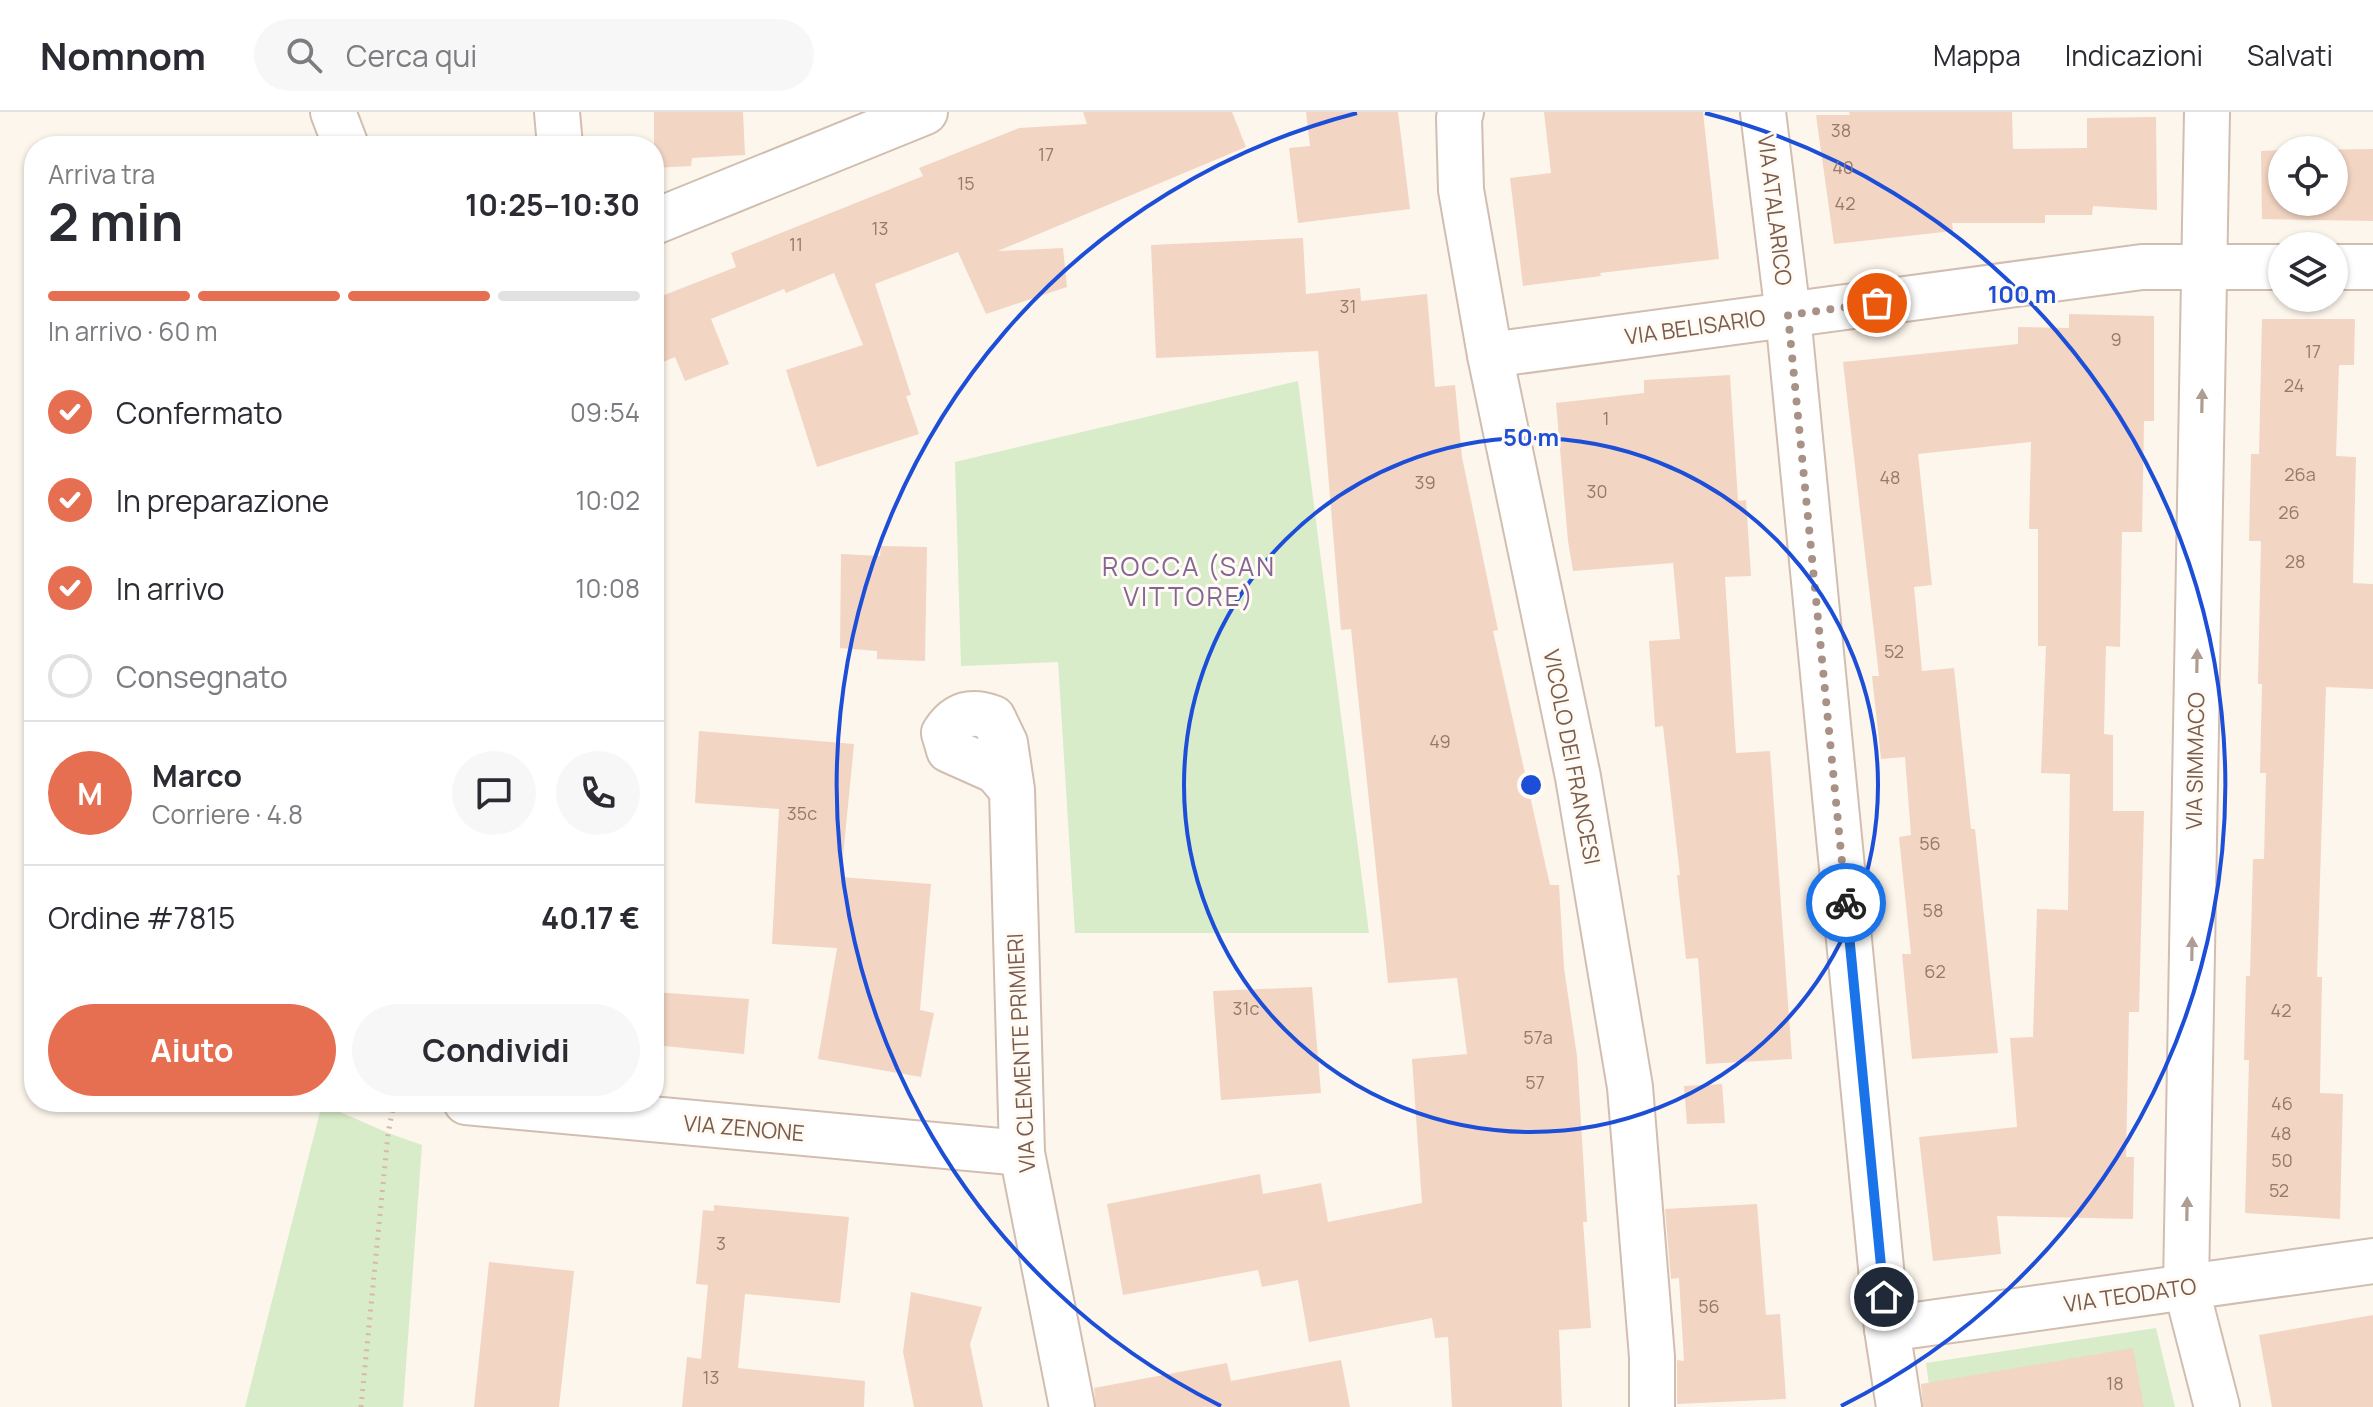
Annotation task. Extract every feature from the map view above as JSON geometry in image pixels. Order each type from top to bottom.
[{"type":"street","points":[[333,112],[342,136]]},
{"type":"street","points":[[557,112],[559,136]]},
{"type":"street","points":[[664,218],[925,112]]},
{"type":"street","name":"VICOLO DEI FRANCESI","points":[[1461,112],[1461,190],[1490,355],[1578,777],[1630,1087],[1652,1357],[1652,1407]]},
{"type":"street","name":"VIA ATALARICO","points":[[1763,112],[1788,315],[1887,1329],[1899,1407]]},
{"type":"street","name":"VIA SIMMACO","points":[[2207,112],[2186,1287],[2217,1407]]},
{"type":"street","name":"VIA BELISARIO","points":[[1490,355],[2142,267],[2268,267]]},
{"type":"street","points":[[2348,267],[2373,267]]},
{"type":"street","name":"VIA CLEMENTE PRIMIERI","points":[[1012,790],[1022,1153],[1072,1407]]},
{"type":"street","name":"VIA ZENONE","points":[[575,1112],[1022,1153]]},
{"type":"street","name":"VIA TEODATO","points":[[1887,1329],[2373,1261]]},
{"type":"path","points":[[361,1407],[392,1112]]},
{"type":"green space","points":[[1298,381],[1369,933],[1075,933],[1058,662],[961,666],[955,462]]},
{"type":"green space","points":[[320,1112],[340,1112],[422,1145],[403,1407],[245,1407]]},
{"type":"green space","points":[[2156,1328],[2175,1407],[1932,1407],[1926,1363]]},
{"type":"building","points":[[654,112],[743,112],[745,155],[692,158],[691,166],[664,167],[664,136],[654,136]]},
{"type":"building","points":[[1083,112],[1232,112],[1246,147],[998,251],[1063,248],[1067,287],[986,314],[958,252],[875,284],[911,395],[906,396],[919,434],[817,467],[786,370],[863,345],[834,273],[786,293],[784,289],[711,319],[729,364],[685,381],[675,357],[664,362],[664,295],[736,267],[731,253],[923,176],[919,168],[1019,128],[1087,124]]},
{"type":"building","points":[[1306,112],[1398,112],[1410,209],[1298,223],[1289,148],[1310,146]]},
{"type":"building","points":[[1544,112],[1703,112],[1719,259],[1523,286],[1510,178],[1551,173]]},
{"type":"building","points":[[1849,112],[2012,112],[2013,149],[2087,148],[2087,118],[2156,117],[2157,210],[2093,206],[2092,215],[2045,215],[2045,223],[1952,223],[1953,231],[1834,244],[1816,115],[1850,115]]},
{"type":"building","points":[[2348,149],[2373,149],[2373,221],[2262,219],[2261,151],[2268,151],[2268,216],[2348,216]]},
{"type":"building","points":[[1303,238],[1306,294],[1360,288],[1361,301],[1427,294],[1435,387],[1455,385],[1462,457],[1498,630],[1493,631],[1550,885],[1559,885],[1564,968],[1577,1056],[1587,1222],[1583,1222],[1591,1328],[1559,1330],[1562,1407],[1452,1407],[1448,1337],[1435,1338],[1432,1318],[1309,1342],[1298,1280],[1262,1287],[1258,1270],[1123,1295],[1107,1204],[1260,1174],[1263,1194],[1321,1183],[1328,1222],[1422,1203],[1412,1059],[1467,1054],[1457,978],[1388,983],[1351,629],[1341,630],[1318,351],[1156,358],[1151,245]]},
{"type":"building","points":[[2069,314],[2154,316],[2154,421],[2144,421],[2142,532],[2122,532],[2120,647],[2106,646],[2104,734],[2113,735],[2113,811],[2144,811],[2139,1012],[2129,1012],[2126,1157],[2134,1157],[2133,1219],[1997,1216],[2001,1254],[1933,1261],[1919,1137],[2017,1127],[2010,1038],[2033,1037],[2037,909],[2068,910],[2070,774],[2041,773],[2046,646],[2038,646],[2038,529],[2029,529],[2031,442],[1918,454],[1932,585],[1914,587],[1922,671],[1954,668],[1971,829],[1975,829],[1998,1053],[1912,1059],[1902,954],[1911,954],[1899,837],[1911,835],[1905,757],[1881,759],[1872,676],[1879,676],[1843,362],[2018,344],[2018,327],[2069,328]]},
{"type":"building","points":[[2262,319],[2355,319],[2354,365],[2339,365],[2336,456],[2356,457],[2353,583],[2373,584],[2373,689],[2326,687],[2317,977],[2322,977],[2320,1093],[2343,1094],[2340,1219],[2245,1213],[2249,1060],[2244,1060],[2246,976],[2250,976],[2253,859],[2264,859],[2266,773],[2260,773],[2262,684],[2258,684],[2261,541],[2249,541],[2251,454],[2259,454]]},
{"type":"building","points":[[1730,375],[1738,501],[1746,500],[1751,576],[1725,577],[1736,753],[1770,751],[1792,1059],[1706,1064],[1698,958],[1686,959],[1663,726],[1655,727],[1649,641],[1680,639],[1673,563],[1573,571],[1556,403],[1644,393],[1644,380]]},
{"type":"building","points":[[881,546],[927,547],[925,661],[877,659],[877,651],[840,648],[841,554],[880,556]]},
{"type":"building","points":[[699,731],[854,744],[841,877],[931,884],[920,1010],[934,1013],[921,1077],[818,1059],[837,948],[772,944],[779,809],[695,803]]},
{"type":"building","points":[[1312,987],[1321,1093],[1221,1100],[1213,991]]},
{"type":"building","points":[[664,993],[749,999],[744,1054],[664,1046]]},
{"type":"building","points":[[1722,1084],[1725,1123],[1687,1124],[1684,1086]]},
{"type":"building","points":[[1757,1204],[1766,1315],[1780,1314],[1786,1399],[1677,1404],[1677,1360],[1684,1361],[1679,1278],[1671,1279],[1665,1209]]},
{"type":"building","points":[[714,1205],[849,1217],[840,1303],[745,1294],[738,1368],[865,1381],[864,1407],[682,1407],[687,1357],[701,1359],[708,1285],[696,1284],[703,1210],[714,1211]]},
{"type":"building","points":[[489,1262],[574,1271],[559,1407],[474,1407]]},
{"type":"building","points":[[911,1292],[982,1307],[970,1344],[983,1407],[914,1407],[903,1352]]},
{"type":"building","points":[[2373,1315],[2373,1407],[2272,1407],[2259,1335]]},
{"type":"building","points":[[2133,1348],[2144,1407],[1923,1407],[1921,1384]]},
{"type":"building","points":[[1341,1360],[1350,1407],[1096,1407],[1094,1388],[1227,1363],[1231,1381]]},
{"type":"way so far","points":[[1846,903],[1788,315],[1877,303]]},
{"type":"district","name":"ROCCA (SAN VITTORE)","points":[[1189,581]]},
{"type":"route","points":[[1846,903],[1884,1297]]}]
